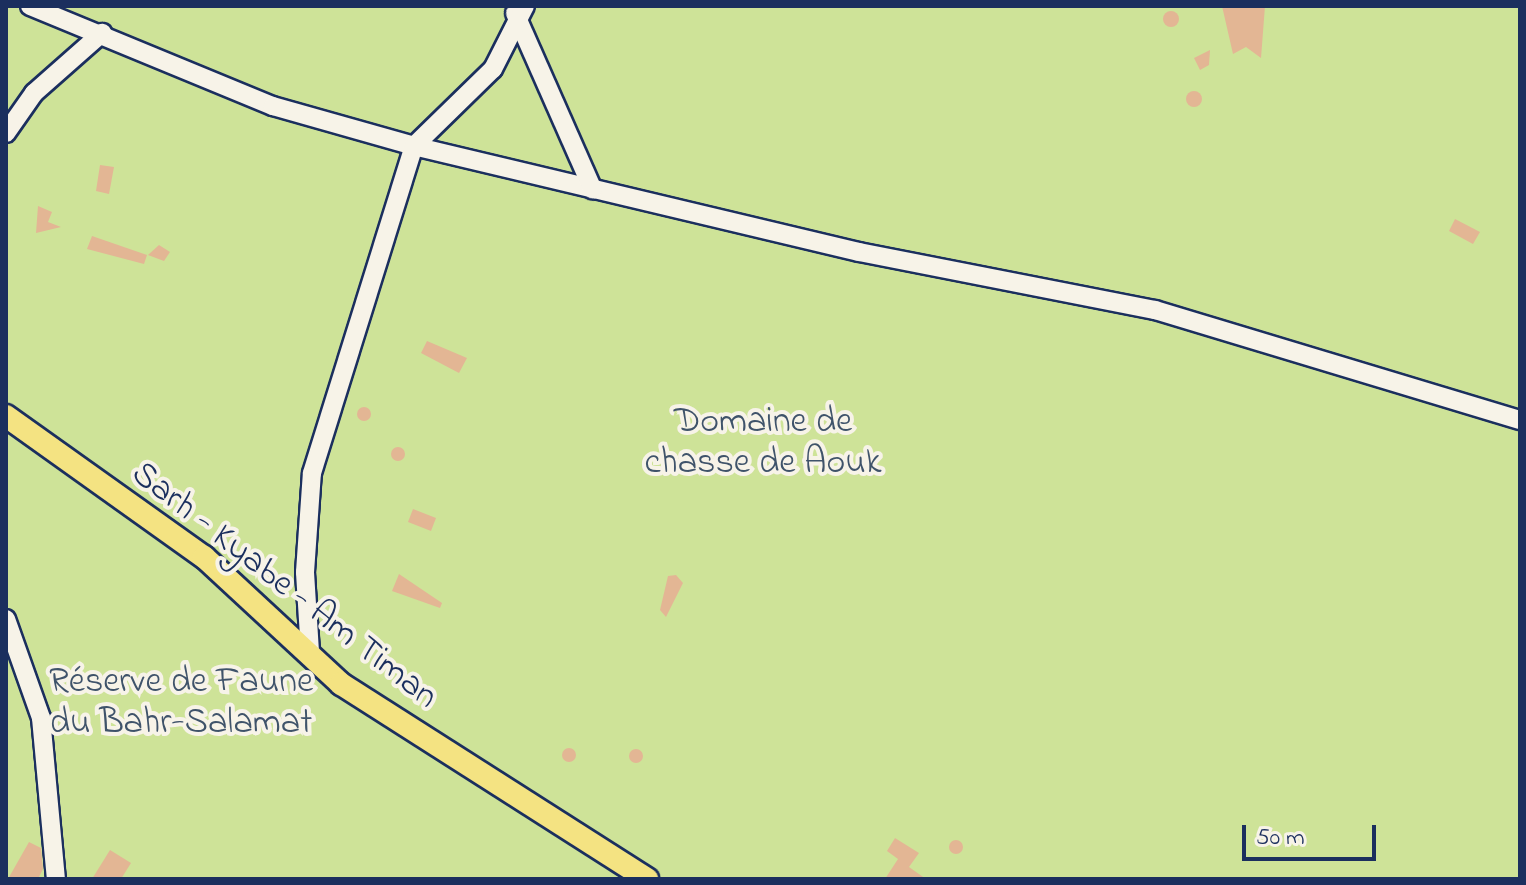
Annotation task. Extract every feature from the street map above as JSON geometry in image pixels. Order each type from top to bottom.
[{"type":"main road","name":"Sarh - Kyabe - Am Timan","points":[[6,416],[204,557],[310,652],[398,725],[647,879]]},
{"type":"street","points":[[30,6],[102,33],[273,106],[414,146],[593,190],[1155,310],[1520,420]]},
{"type":"street","points":[[310,652],[305,572],[312,473],[414,146],[493,69],[518,10]]},
{"type":"street","points":[[518,10],[593,190]]},
{"type":"street","points":[[6,133],[34,93],[102,33]]},
{"type":"street","points":[[6,619],[41,718],[56,879]]},
{"type":"green space","name":"Domaine de chasse de Aouk","points":[[6,6],[1520,6],[1520,879],[6,879]]},
{"type":"building","points":[[1222,6],[1265,6],[1261,58],[1246,47],[1233,54]]},
{"type":"building","points":[[1168,11],[1174,11],[1179,19],[1177,25],[1168,27],[1163,22],[1163,16]]},
{"type":"building","points":[[1210,50],[1209,65],[1200,70],[1194,58]]},
{"type":"building","points":[[1194,91],[1202,99],[1194,107],[1186,99]]},
{"type":"building","points":[[100,165],[114,167],[109,194],[96,191]]},
{"type":"building","points":[[38,206],[52,212],[48,222],[61,227],[36,233]]},
{"type":"building","points":[[1455,219],[1480,232],[1473,244],[1449,231]]},
{"type":"building","points":[[92,236],[147,255],[144,264],[87,249]]},
{"type":"building","points":[[159,245],[170,252],[164,261],[148,255]]},
{"type":"building","points":[[427,341],[467,358],[459,373],[421,353]]},
{"type":"building","points":[[364,407],[371,414],[364,421],[357,414]]},
{"type":"building","points":[[398,447],[405,454],[398,461],[391,454]]},
{"type":"building","points":[[413,509],[436,518],[431,531],[408,522]]},
{"type":"building","points":[[399,574],[442,603],[440,608],[392,591]]},
{"type":"building","points":[[676,575],[683,583],[666,617],[660,610],[668,576]]},
{"type":"building","points":[[569,748],[576,755],[569,762],[562,755]]},
{"type":"building","points":[[636,749],[643,756],[636,763],[629,756]]},
{"type":"building","points":[[895,838],[919,853],[909,867],[926,879],[885,879],[898,859],[887,851]]},
{"type":"building","points":[[956,840],[963,847],[956,854],[949,847]]},
{"type":"building","points":[[29,842],[41,848],[43,869],[38,879],[8,879]]},
{"type":"building","points":[[110,850],[131,863],[121,879],[92,879]]},
{"type":"park label","name":"Réserve de Faune du Bahr-Salamat","points":[[181,702]]}]
